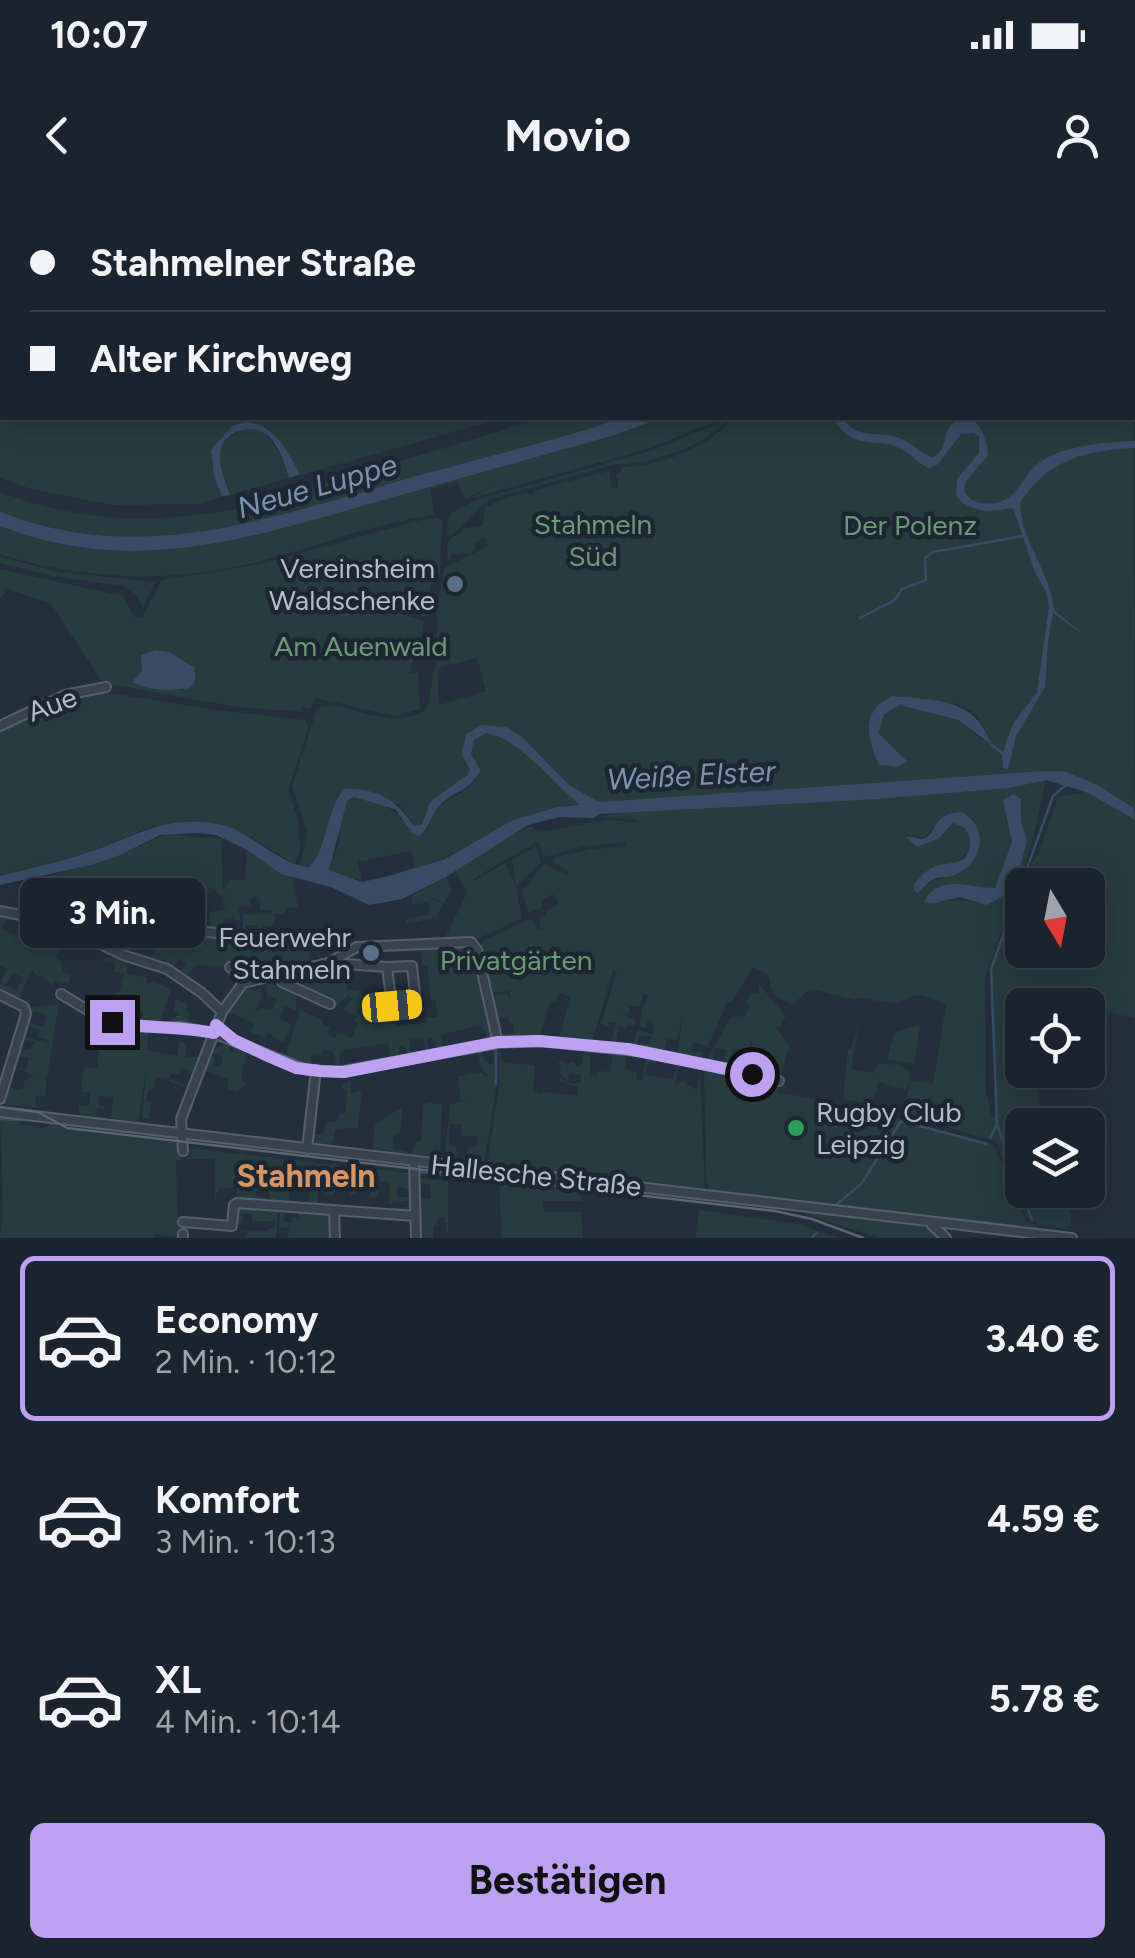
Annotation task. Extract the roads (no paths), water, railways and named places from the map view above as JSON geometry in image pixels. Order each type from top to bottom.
[{"type":"street","name":"Aue","points":[[0,726],[65,696],[106,688]]},
{"type":"street","points":[[0,911],[55,922],[167,969],[202,992],[222,1012]]},
{"type":"street","points":[[117,951],[126,931],[134,926],[278,938]]},
{"type":"street","points":[[183,1151],[181,1119],[222,1012],[246,982],[335,960],[357,947],[469,942],[475,945],[498,1042]]},
{"type":"street","points":[[335,960],[387,968],[412,966],[416,1003],[392,1006],[387,968]]},
{"type":"street","points":[[230,967],[246,982]]},
{"type":"street","points":[[278,975],[282,982],[330,1004]]},
{"type":"street","points":[[61,994],[104,1020],[142,1028],[215,1029],[296,1068],[344,1072],[498,1042],[540,1041],[628,1049],[779,1081]]},
{"type":"street","points":[[0,995],[24,1007],[26,1014],[0,1099]]},
{"type":"street","points":[[306,1148],[316,1070]]},
{"type":"street","name":"Hallesche Straße","points":[[0,1112],[1072,1238]]},
{"type":"street","points":[[414,1161],[416,1238]]},
{"type":"street","points":[[183,1222],[232,1226],[237,1204],[416,1216]]},
{"type":"street","points":[[334,1210],[335,1238]]},
{"type":"street","points":[[928,1222],[950,1238],[954,1226]]},
{"type":"water","points":[[614,420],[656,420],[332,515],[192,547],[98,549],[50,541],[0,526],[0,512],[53,528],[106,536],[210,530],[261,520]]},
{"type":"water","points":[[835,420],[844,420],[864,433],[904,440],[933,458],[942,449],[953,423],[974,421],[986,440],[988,455],[966,481],[964,491],[972,500],[983,503],[1004,501],[1035,467],[1053,455],[1088,445],[1135,441],[1135,448],[1100,451],[1055,467],[1020,503],[1025,531],[1048,583],[1054,610],[1085,636],[1053,613],[1045,687],[1016,736],[1008,769],[1003,768],[1002,755],[1013,724],[1037,692],[1049,608],[1047,593],[1035,572],[1013,508],[975,509],[956,496],[957,479],[979,453],[979,437],[974,433],[961,434],[937,465],[929,468],[907,452],[856,440]]},
{"type":"water","points":[[244,422],[272,433],[300,474],[289,478],[278,450],[266,434],[241,430],[222,446],[221,466],[230,495],[222,496],[214,476],[211,450],[231,427]]},
{"type":"water","points":[[155,650],[169,652],[195,668],[195,681],[190,688],[160,690],[132,682],[142,671],[141,655]]},
{"type":"water","points":[[893,696],[953,704],[975,718],[992,745],[958,720],[900,705],[884,714],[878,733],[908,762],[897,767],[879,765],[869,726],[875,709]]},
{"type":"water","points":[[482,725],[506,727],[521,736],[569,785],[599,802],[1064,771],[1096,784],[1134,808],[1135,820],[1086,792],[1046,780],[1010,788],[878,799],[559,817],[528,825],[446,877],[402,899],[369,905],[331,887],[281,874],[247,850],[216,835],[198,833],[160,835],[91,865],[0,885],[0,876],[181,822],[230,828],[287,861],[309,867],[316,859],[335,805],[345,789],[386,797],[414,826],[422,825],[430,802],[470,769],[462,755],[466,734]],"holes":[[[486,733],[524,753],[580,805],[513,820],[445,859],[385,877],[362,882],[329,870],[347,801],[354,797],[395,809],[412,833],[419,836],[439,806],[477,776],[480,770],[471,754],[474,740]]]},
{"type":"water","points":[[1014,794],[1021,799],[1021,821],[1027,840],[1019,868],[1005,868],[1005,895],[987,905],[960,897],[924,902],[938,887],[947,885],[995,888],[1012,842],[1003,800]]},
{"type":"water","points":[[962,812],[976,826],[978,853],[957,874],[931,880],[916,893],[913,886],[927,871],[964,858],[970,845],[969,834],[953,823],[938,839],[917,847],[906,837],[927,837],[944,816]]},
{"type":"waterway","points":[[805,200],[816,200]]},
{"type":"waterway","points":[[860,618],[895,600],[902,589],[926,580],[925,558],[933,552],[1023,536]]},
{"type":"waterway","points":[[992,745],[1002,753]]},
{"type":"waterway","points":[[990,1138],[997,1124],[991,969],[1053,796],[1067,784]]},
{"type":"waterway","points":[[496,1049],[496,1084]]},
{"type":"waterway","points":[[0,1119],[21,1120]]},
{"type":"waterway","points":[[836,1205],[862,1183],[901,1121],[987,1144]]},
{"type":"waterway","points":[[998,1127],[1032,1220]]},
{"type":"waterway","points":[[419,1172],[495,1181]]},
{"type":"waterway","points":[[812,1238],[816,1233]]},
{"type":"tram line","points":[[0,1107],[38,1112],[67,1128],[775,1211],[812,1219],[863,1238]]},
{"type":"place","name":"Vereinsheim Waldschenke","points":[[455,584]]},
{"type":"place","name":"Feuerwehr Stahmeln","points":[[371,953]]},
{"type":"place","name":"Rugby Club Leipzig","points":[[796,1128]]},
{"type":"district","name":"Stahmeln","points":[[306,1176]]},
{"type":"water label","name":"Neue Luppe","points":[[317,486]]},
{"type":"water label","name":"Weiße Elster","points":[[691,775]]},
{"type":"park label","name":"Der Polenz","points":[[910,525]]},
{"type":"park label","name":"Stahmeln Süd","points":[[593,540]]},
{"type":"park label","name":"Am Auenwald","points":[[361,646]]},
{"type":"park label","name":"Privatgärten","points":[[516,960]]}]
